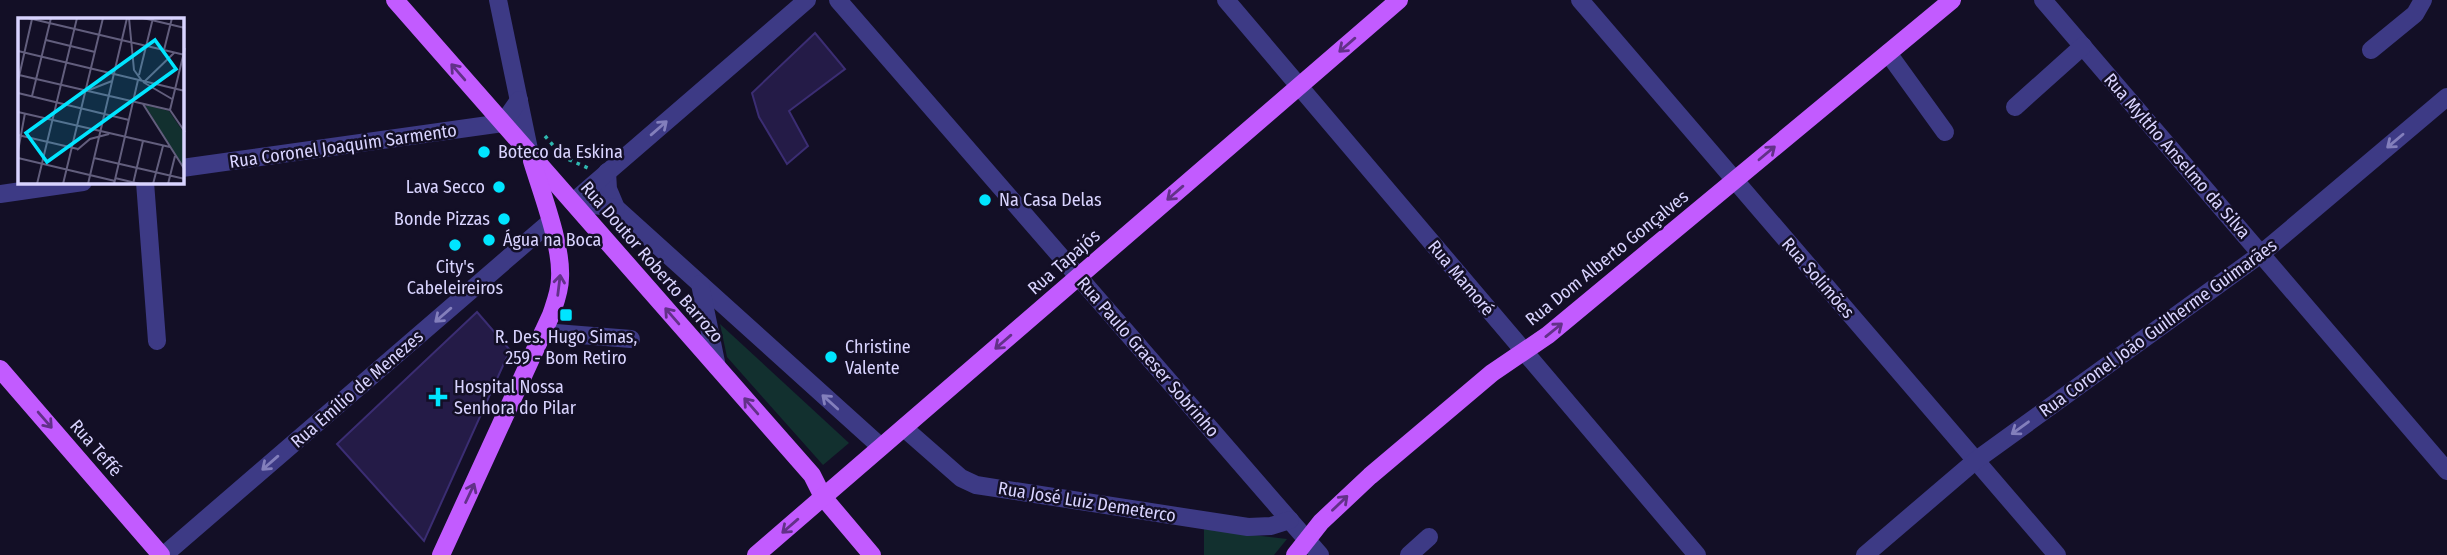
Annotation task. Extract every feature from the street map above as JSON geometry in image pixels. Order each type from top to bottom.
[{"type":"main road","name":"Rua Doutor Roberto Barrozo","points":[[395,0],[812,475],[823,497],[872,555]]},
{"type":"main road","name":"Rua Tapajós","points":[[756,555],[1399,0]]},
{"type":"main road","name":"Rua Dom Alberto Gonçalves","points":[[1295,555],[1321,522],[1361,484],[1492,373],[1548,335],[1952,0]]},
{"type":"main road","points":[[441,555],[557,300],[561,276],[550,222],[530,154]]},
{"type":"main road","points":[[550,222],[569,219],[595,228]]},
{"type":"main road","name":"Rua Teffé","points":[[0,369],[163,555]]},
{"type":"street","points":[[498,0],[530,154]]},
{"type":"street","points":[[573,202],[807,0]]},
{"type":"street","name":"Rua Paulo Graeser Sobrinho","points":[[838,0],[1320,555]]},
{"type":"street","name":"Rua Mamoré","points":[[1226,0],[1697,555]]},
{"type":"street","name":"Rua Solimões","points":[[1580,0],[2057,555]]},
{"type":"street","name":"Rua Myltho Anselmo da Silva","points":[[2043,0],[2447,471]]},
{"type":"street","points":[[2371,50],[2415,14],[2423,0]]},
{"type":"street","points":[[2015,107],[2083,46]]},
{"type":"street","points":[[1888,53],[1945,132]]},
{"type":"street","name":"Rua Coronel João Guilherme Guimarães","points":[[1865,555],[1975,461],[2261,254],[2447,97]]},
{"type":"street","points":[[503,123],[519,100]]},
{"type":"street","name":"Rua Coronel Joaquim Sarmento","points":[[184,168],[503,123]]},
{"type":"street","points":[[607,172],[608,189],[616,208],[881,447]]},
{"type":"street","points":[[0,194],[69,184]]},
{"type":"street","points":[[145,184],[157,341]]},
{"type":"street","points":[[573,202],[616,208]]},
{"type":"street","name":"Rua Emílio de Menezes","points":[[163,555],[550,222]]},
{"type":"street","points":[[701,284],[717,367]]},
{"type":"street","points":[[543,332],[631,339]]},
{"type":"street","name":"Rua José Luiz Demeterco","points":[[904,428],[961,478],[976,485],[1248,527],[1271,526],[1290,520]]},
{"type":"street","points":[[1409,555],[1429,537]]},
{"type":"path","points":[[542,129],[546,140],[563,157],[581,167],[607,172]]},
{"type":"green space","points":[[720,324],[849,443],[823,465],[727,357]]},
{"type":"green space","points":[[1204,529],[1287,539],[1274,555],[1204,555]]},
{"type":"building","points":[[815,33],[845,69],[789,111],[808,146],[787,164],[759,117],[752,93]]},
{"type":"building","name":"Hospital Nossa Senhora do Pilar","points":[[477,312],[510,350],[424,541],[337,444]]},
{"type":"place","name":"Boteco da Eskina","points":[[484,152]]},
{"type":"place","name":"Lava Secco","points":[[499,187]]},
{"type":"place","name":"Na Casa Delas","points":[[985,200]]},
{"type":"place","name":"Bonde Pizzas","points":[[504,219]]},
{"type":"place","name":"Água na Boca","points":[[489,240]]},
{"type":"place","name":"City's Cabeleireiros","points":[[455,245]]},
{"type":"place","name":"R. Des. Hugo Simas, 259 - Bom Retiro","points":[[566,315]]},
{"type":"place","name":"Christine Valente","points":[[831,357]]},
{"type":"place","name":"Hospital Nossa Senhora do Pilar","points":[[438,397]]}]
